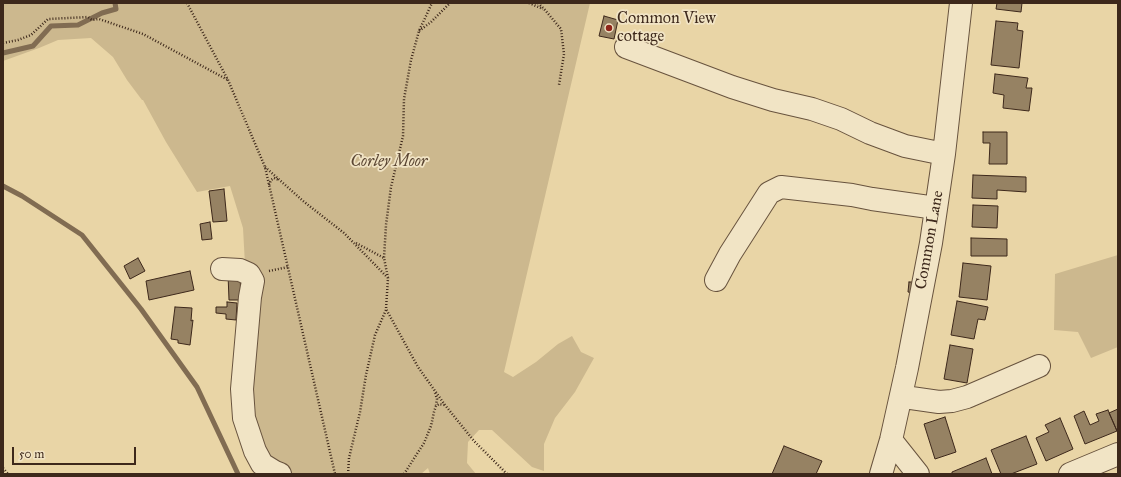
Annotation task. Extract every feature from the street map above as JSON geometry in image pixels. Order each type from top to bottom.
[{"type":"street","name":"Common Lane","points":[[881,474],[891,440],[901,395],[931,243],[944,154],[961,3]]},
{"type":"street","points":[[626,47],[732,87],[773,100],[812,109],[841,119],[870,133],[905,146],[944,154]]},
{"type":"street","points":[[716,280],[730,254],[769,193],[781,187],[852,195],[936,208]]},
{"type":"street","points":[[222,269],[240,270],[259,276],[250,297],[242,389],[244,418],[255,451],[262,464],[280,474]]},
{"type":"street","points":[[901,395],[939,402],[952,401],[967,397],[1039,366]]},
{"type":"street","points":[[891,440],[918,474]]},
{"type":"street","points":[[1070,474],[1118,454]]},
{"type":"path","points":[[187,3],[228,80],[265,167],[268,186],[335,474]]},
{"type":"path","points":[[348,474],[349,458],[360,412],[368,368],[376,335],[386,309],[388,278],[384,258],[386,225],[391,187],[403,136],[404,99],[411,60],[419,31],[432,3]]},
{"type":"path","points":[[419,31],[431,22],[450,3]]},
{"type":"path","points":[[529,3],[545,10]]},
{"type":"path","points":[[538,3],[561,29],[564,54],[559,85]]},
{"type":"path","points":[[3,43],[32,35],[48,19],[88,17],[92,20],[99,19],[143,34],[228,80]]},
{"type":"path","points":[[265,167],[303,201],[354,242],[388,278]]},
{"type":"path","points":[[268,186],[274,178],[281,180]]},
{"type":"path","points":[[354,242],[384,258]]},
{"type":"path","points":[[259,276],[288,267]]},
{"type":"path","points":[[386,309],[418,367],[434,390],[474,442],[507,474]]},
{"type":"path","points":[[404,474],[424,443],[431,426],[437,399],[434,390]]},
{"type":"path","points":[[436,406],[440,404],[445,405]]},
{"type":"path","points":[[3,468],[8,474]]},
{"type":"green space","name":"Corley Moor","points":[[3,3],[590,3],[504,372],[513,377],[536,362],[558,344],[572,336],[581,352],[594,358],[575,392],[555,418],[544,444],[544,471],[532,467],[492,430],[479,430],[468,442],[467,463],[476,474],[430,474],[428,468],[421,474],[256,474],[248,453],[246,283],[243,228],[230,186],[197,192],[166,142],[143,100],[127,80],[113,57],[91,38],[58,40],[3,61]]},
{"type":"green space","points":[[1118,255],[1118,347],[1091,358],[1078,332],[1054,330],[1055,274]]},
{"type":"building","points":[[997,3],[1022,3],[1021,12],[996,9]]},
{"type":"building","name":"Common View cottage","points":[[604,16],[618,20],[614,39],[599,36]]},
{"type":"building","points":[[996,21],[1018,23],[1017,30],[1023,31],[1019,68],[991,65]]},
{"type":"building","points":[[995,74],[1028,78],[1026,88],[1032,88],[1029,111],[1003,108],[1004,95],[993,93]]},
{"type":"building","points":[[983,132],[1007,132],[1007,164],[989,164],[990,143],[983,143]]},
{"type":"building","points":[[973,175],[1026,177],[1026,192],[997,190],[997,199],[972,198]]},
{"type":"building","points":[[224,189],[227,221],[213,222],[209,191]]},
{"type":"building","points":[[973,205],[998,206],[997,228],[972,227]]},
{"type":"building","points":[[210,222],[212,239],[202,240],[200,224]]},
{"type":"building","points":[[971,238],[1007,239],[1007,256],[971,256]]},
{"type":"building","points":[[138,258],[145,271],[130,279],[124,266]]},
{"type":"building","points":[[963,263],[991,266],[987,300],[959,297]]},
{"type":"building","points":[[190,271],[194,290],[149,300],[146,281]]},
{"type":"building","points":[[228,274],[240,274],[241,300],[229,300]]},
{"type":"building","points":[[909,282],[915,282],[913,293],[908,292]]},
{"type":"building","points":[[957,301],[988,307],[985,320],[978,319],[974,339],[951,335]]},
{"type":"building","points":[[227,302],[237,303],[236,320],[226,319],[226,314],[216,313],[216,307],[227,307]]},
{"type":"building","points":[[175,307],[192,308],[191,321],[193,320],[190,345],[178,343],[178,340],[171,339]]},
{"type":"building","points":[[950,345],[973,349],[967,383],[944,379]]},
{"type":"building","points":[[1118,409],[1118,431],[1117,431],[1109,413]]},
{"type":"building","points":[[1108,410],[1117,431],[1085,444],[1074,416],[1084,411],[1090,425],[1099,421],[1096,414]]},
{"type":"building","points":[[945,417],[956,452],[935,459],[924,424]]},
{"type":"building","points":[[1060,418],[1073,449],[1046,461],[1036,438],[1049,432],[1045,425]]},
{"type":"building","points":[[1026,436],[1037,464],[1011,474],[1001,474],[991,450]]},
{"type":"building","points":[[784,446],[822,461],[816,474],[772,474]]},
{"type":"building","points":[[986,458],[992,474],[952,474],[952,472]]},
{"type":"waterway","points":[[3,53],[33,46],[51,26],[78,25],[102,13],[116,9],[115,3]]},
{"type":"waterway","points":[[3,186],[22,196],[82,235],[141,309],[197,387],[238,474]]},
{"type":"place","name":"Common View cottage","points":[[609,28]]}]
